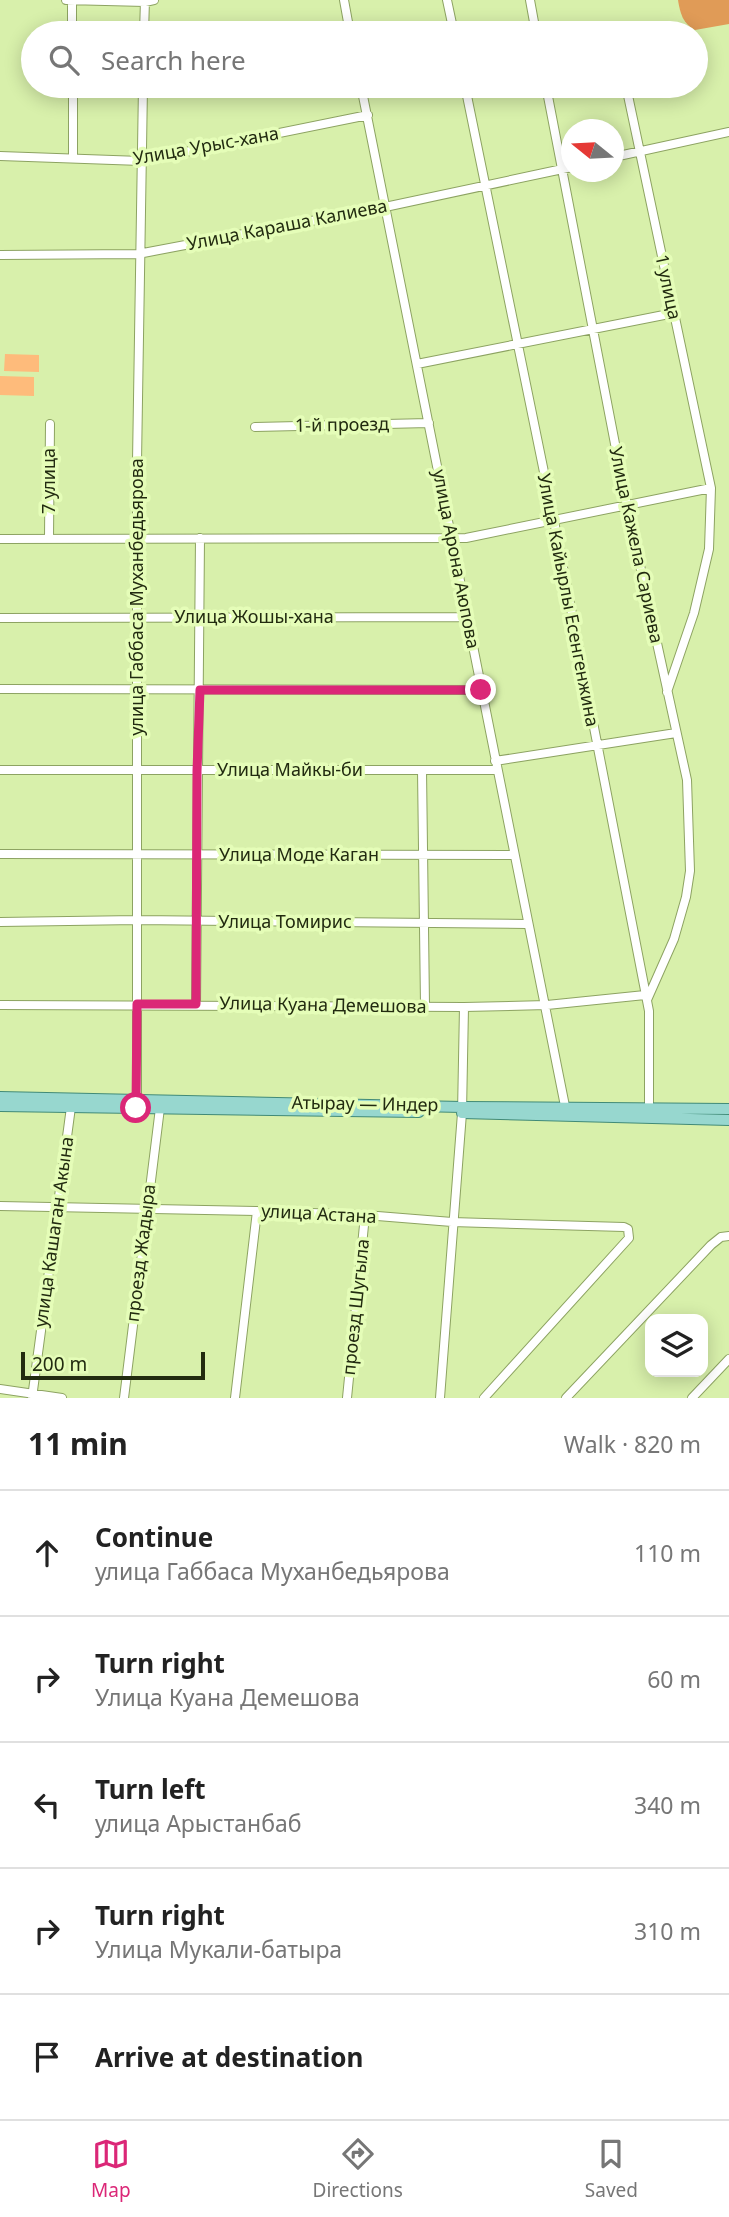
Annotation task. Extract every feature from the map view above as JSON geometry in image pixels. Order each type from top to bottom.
[{"type":"main road","name":"Атырау — Индер","points":[[0,1097],[136,1104],[462,1110]]},
{"type":"main road","name":"Атырау — Индер","points":[[0,1106],[136,1104],[160,1108],[649,1112],[729,1109]]},
{"type":"main road","name":"Атырау — Индер","points":[[649,1112],[729,1120]]},
{"type":"street","points":[[66,0],[148,1],[146,21]]},
{"type":"street","points":[[72,0],[72,21]]},
{"type":"street","points":[[344,0],[348,21]]},
{"type":"street","points":[[447,0],[451,21]]},
{"type":"street","points":[[530,0],[534,21]]},
{"type":"street","points":[[73,98],[73,159]]},
{"type":"street","name":"улица Габбаса Муханбедьярова","points":[[136,1104],[136,538],[138,254],[143,98]]},
{"type":"street","name":"улица Арона Аюпова","points":[[364,98],[566,1110]]},
{"type":"street","name":"Улица Кайырлы Есенгенжина","points":[[467,98],[554,521],[649,1011],[649,1112]]},
{"type":"street","name":"Улица Кажела Сариева","points":[[548,98],[561,164]]},
{"type":"street","name":"1 улица","points":[[628,98],[711,488],[709,549],[694,613],[667,692]]},
{"type":"street","name":"Улица Урыс-хана","points":[[0,156],[141,161],[368,115]]},
{"type":"street","points":[[624,155],[729,132]]},
{"type":"street","name":"Улица Караша Калиева","points":[[0,255],[138,254],[385,207],[561,169]]},
{"type":"street","name":"Улица Кажела Сариева","points":[[565,182],[627,506],[687,780],[690,871],[686,897],[674,939],[646,997]]},
{"type":"street","points":[[417,364],[674,313]]},
{"type":"street","name":"1-й проезд","points":[[255,427],[429,423]]},
{"type":"street","name":"7 улица","points":[[49,538],[50,424]]},
{"type":"street","points":[[0,538],[466,538],[711,488]]},
{"type":"street","points":[[196,1004],[200,538]]},
{"type":"street","name":"Улица Жошы-хана","points":[[0,618],[466,617]]},
{"type":"street","points":[[0,689],[481,690]]},
{"type":"street","name":"Улица Майкы-би","points":[[0,771],[422,770],[496,765],[676,733]]},
{"type":"street","points":[[422,770],[425,1006]]},
{"type":"street","name":"Улица Моде Каган","points":[[0,854],[514,855]]},
{"type":"street","name":"Улица Томирис","points":[[0,922],[137,920],[527,924]]},
{"type":"street","name":"Улица Куана Демешова","points":[[0,1005],[464,1007],[547,1005],[646,997]]},
{"type":"street","points":[[440,1398],[462,1110],[464,1007]]},
{"type":"street","name":"улица Кашаган Акына","points":[[32,1396],[71,1107]]},
{"type":"street","name":"проезд Жадыра","points":[[124,1398],[160,1108]]},
{"type":"street","name":"улица Астана","points":[[0,1206],[257,1211],[365,1215],[452,1223],[628,1229],[629,1238],[484,1398]]},
{"type":"street","points":[[234,1398],[257,1211]]},
{"type":"street","name":"проезд Шугыла","points":[[346,1398],[365,1215]]},
{"type":"street","points":[[566,1398],[711,1245],[721,1237],[729,1236]]},
{"type":"street","points":[[692,1398],[729,1359]]},
{"type":"street","points":[[0,1389],[32,1396],[62,1398]]},
{"type":"shaded area","points":[[678,0],[729,0],[729,24],[708,28],[708,21],[685,21]]},
{"type":"shaded area","points":[[5,354],[39,355],[39,372],[4,371]]},
{"type":"shaded area","points":[[0,376],[34,377],[34,396],[0,395]]},
{"type":"route","points":[[136,1108],[137,1004],[196,1004],[200,690],[481,690]]}]
